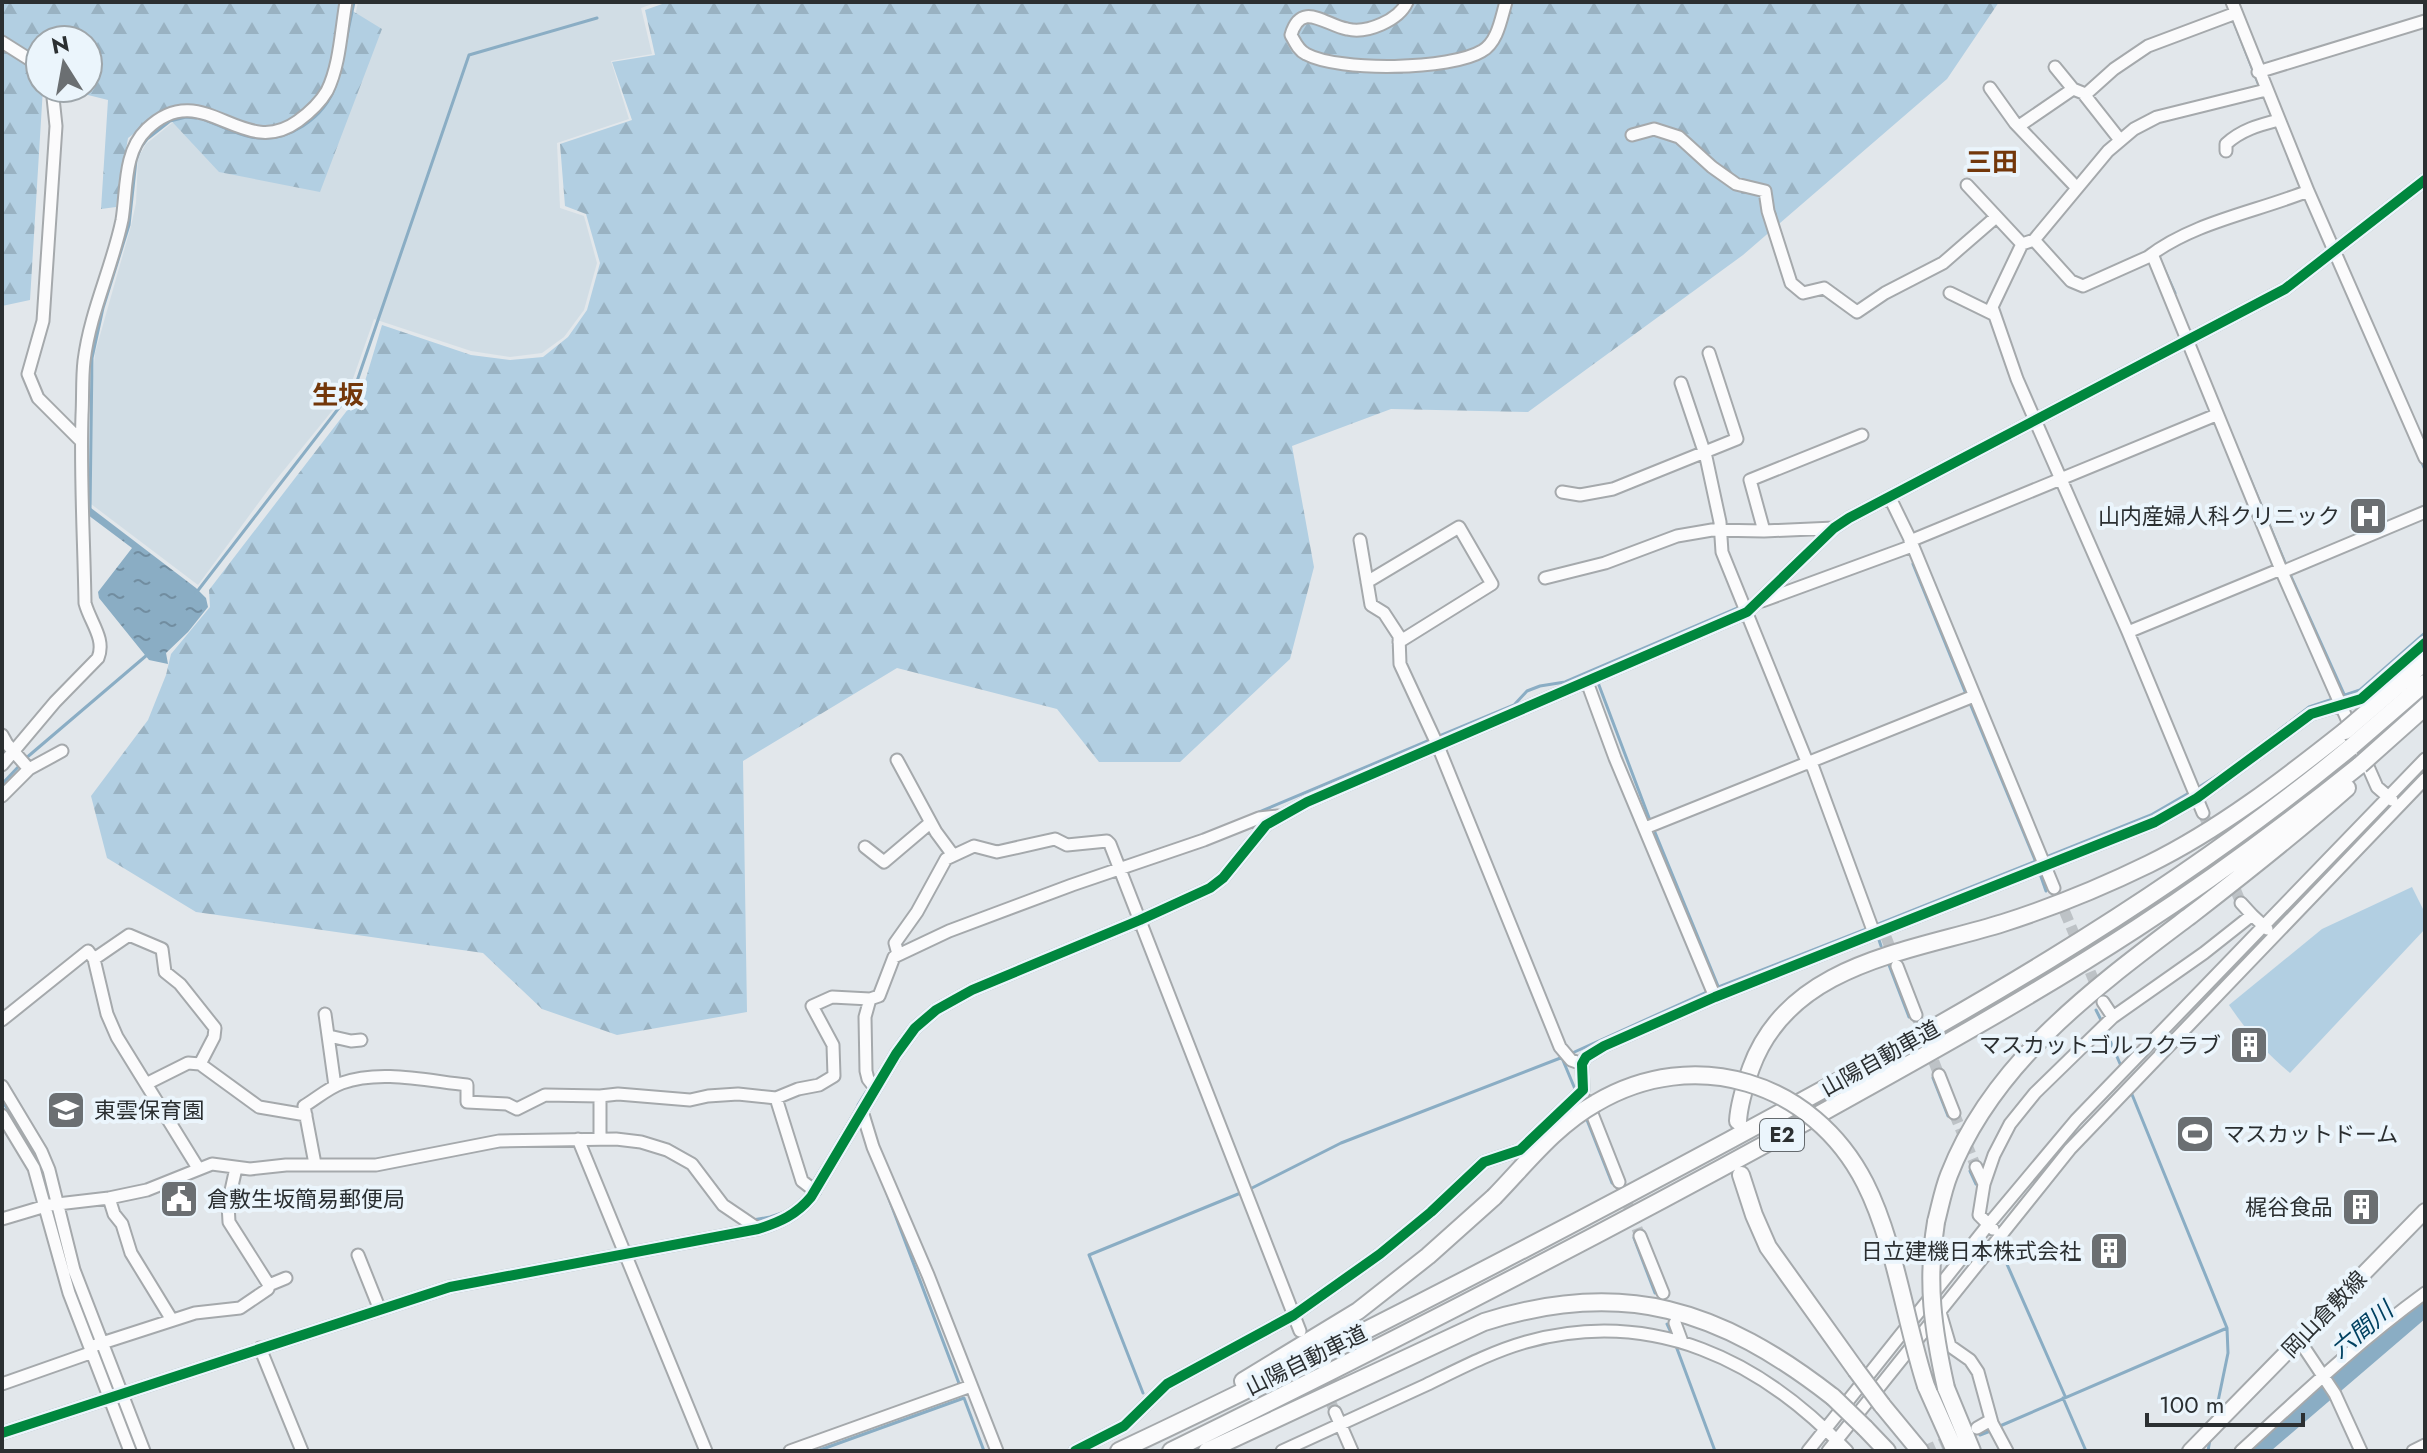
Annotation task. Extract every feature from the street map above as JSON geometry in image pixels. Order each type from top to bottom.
[{"type":"highway","points":[[1738,1121],[1758,1050],[1792,1006],[1820,985],[1854,966],[1978,931],[2064,902],[2153,862],[2246,806],[2345,731],[2425,662]]},
{"type":"highway","name":"山陽自動車道","points":[[1119,1451],[1413,1308],[2001,991],[2157,893],[2298,792],[2425,683]]},
{"type":"highway","name":"山陽自動車道","points":[[1172,1451],[1421,1328],[1973,1029],[2113,943],[2269,836],[2361,769],[2425,707]]},
{"type":"highway","points":[[1972,1451],[1946,1388],[1933,1332],[1931,1249],[1949,1176],[1985,1107],[2046,1033],[2116,972],[2281,846],[2361,769],[2425,718]]},
{"type":"highway","points":[[1164,1430],[1358,1311],[1428,1256],[1494,1197],[1560,1127],[1595,1103],[1629,1086],[1662,1077],[1711,1075],[1779,1095],[1817,1121],[1834,1138],[1864,1180],[1884,1236],[1926,1386],[1955,1451]]},
{"type":"highway","points":[[1741,1175],[1768,1247],[1882,1405],[1920,1451]]},
{"type":"highway","points":[[1207,1451],[1471,1327],[1522,1310],[1557,1304],[1640,1304],[1684,1313],[1723,1327],[1760,1346],[1833,1397],[1887,1451]]},
{"type":"main road","name":"岡山倉敷線","points":[[2190,1451],[2425,1211]]},
{"type":"street","points":[[2,796],[55,702],[98,658],[101,651],[101,640],[89,619],[85,603],[81,441],[84,360],[98,298],[121,222],[135,143],[153,123],[186,109],[198,110],[252,132],[269,133],[288,128],[317,104],[327,89],[346,2]]},
{"type":"street","points":[[1407,2],[1403,11],[1387,22],[1367,28],[1347,30],[1319,16],[1307,14],[1298,19],[1291,35],[1305,54],[1342,63],[1376,66],[1461,60],[1484,50],[1491,42],[1506,2]]},
{"type":"street","points":[[2085,95],[2114,69],[2148,46],[2232,11],[2275,121],[2425,458]]},
{"type":"street","points":[[2258,72],[2425,21]]},
{"type":"street","points":[[2,42],[24,56]]},
{"type":"street","points":[[2055,67],[2073,89],[2085,95],[2120,140]]},
{"type":"street","points":[[1990,88],[2019,126],[2077,188]]},
{"type":"street","points":[[2019,126],[2073,89]]},
{"type":"street","points":[[2203,813],[2128,632],[2035,422],[1993,314],[1995,298],[2028,242],[2120,140],[2157,117],[2263,91]]},
{"type":"street","points":[[54,104],[56,126],[43,321],[28,374],[38,398],[81,441]]},
{"type":"street","points":[[2226,151],[2226,144],[2236,135],[2275,121]]},
{"type":"street","points":[[1632,135],[1654,129],[1679,137],[1736,184],[1765,191],[1768,211],[1791,283],[1803,293],[1824,288],[1857,312],[1885,293],[1943,263],[1996,217]]},
{"type":"street","points":[[2,1433],[450,1287],[758,1229],[783,1221],[799,1211],[915,1028],[951,1000],[1210,888],[1223,878],[1266,825],[1279,816],[1435,741],[1593,679],[1747,612],[1834,528],[1849,518],[2285,289],[2425,180]]},
{"type":"street","points":[[1967,185],[1996,217],[2071,281],[2083,286],[2207,226],[2306,192]]},
{"type":"street","points":[[2152,254],[2215,412],[2377,787],[2400,805]]},
{"type":"street","points":[[1950,293],[1993,314]]},
{"type":"street","points":[[1562,492],[1580,495],[1613,489],[1737,439],[1709,353]]},
{"type":"street","points":[[1681,383],[1704,452],[1722,552],[1877,931]]},
{"type":"street","points":[[1760,602],[2215,412]]},
{"type":"street","points":[[1764,531],[1750,480],[1862,435]]},
{"type":"street","points":[[1890,498],[1910,541],[1970,698],[2054,888]]},
{"type":"street","points":[[2128,632],[2425,512]]},
{"type":"street","points":[[1367,582],[1459,527],[1492,584],[1399,642]]},
{"type":"street","points":[[1545,578],[1605,563],[1677,536],[1720,530],[1834,528]]},
{"type":"street","points":[[1360,540],[1371,605],[1384,613],[1399,636],[1400,664],[1435,741],[1560,1047],[1582,1064]]},
{"type":"street","points":[[1619,1182],[1583,1090],[1582,1064],[1586,1057],[1713,992],[2155,822],[2311,714],[2340,700],[2361,699],[2425,643]]},
{"type":"street","points":[[1593,679],[1713,992]]},
{"type":"street","points":[[1649,827],[1970,698]]},
{"type":"street","points":[[2,735],[22,761]]},
{"type":"street","points":[[2,765],[62,751]]},
{"type":"street","points":[[1808,1451],[1988,1225],[2122,1070],[2425,759]]},
{"type":"street","points":[[897,760],[930,823],[953,855]]},
{"type":"street","points":[[1828,1451],[2070,1149],[2425,779]]},
{"type":"street","points":[[896,952],[1121,867],[1259,818],[1279,816]]},
{"type":"street","points":[[865,847],[884,862],[930,823]]},
{"type":"street","points":[[875,1088],[866,1071],[865,1017],[894,957],[895,943],[917,912],[946,859],[974,846],[997,852],[1055,839],[1067,845],[1107,841],[1121,867],[1300,1331]]},
{"type":"street","points":[[2241,903],[2274,936]]},
{"type":"street","points":[[1999,1235],[1978,1211],[1994,1155],[2010,1124],[2035,1093],[2107,1022],[2252,915]]},
{"type":"street","points":[[94,959],[129,935],[162,949],[165,972],[180,984],[215,1028],[214,1037],[200,1064]]},
{"type":"street","points":[[2,1020],[88,951],[94,959],[107,1014],[117,1037],[197,1166]]},
{"type":"street","points":[[1897,966],[1916,1015]]},
{"type":"street","points":[[315,1161],[304,1106],[335,1086],[356,1079],[388,1077],[467,1085],[467,1102],[507,1104],[517,1109],[545,1095],[618,1094],[690,1100],[738,1094],[776,1098],[819,1085],[834,1076],[833,1045],[812,1006],[832,997],[873,998]]},
{"type":"street","points":[[2103,1002],[2107,1022]]},
{"type":"street","points":[[325,1014],[335,1086]]},
{"type":"street","points":[[329,1036],[361,1040]]},
{"type":"street","points":[[146,1084],[188,1063],[200,1064],[259,1107],[306,1115]]},
{"type":"street","points":[[1939,1075],[1954,1113]]},
{"type":"street","points":[[2,1086],[49,1170],[52,1205],[69,1293],[115,1396],[144,1451]]},
{"type":"street","points":[[1075,1451],[1124,1426],[1167,1384],[1294,1315],[1380,1254],[1484,1162],[1520,1150],[1583,1090]]},
{"type":"street","points":[[600,1096],[600,1136]]},
{"type":"street","points":[[776,1098],[802,1181],[812,1189]]},
{"type":"street","points":[[862,1111],[873,1147],[928,1275],[964,1388],[997,1451]]},
{"type":"street","points":[[2,1115],[52,1205]]},
{"type":"street","points":[[2,1139],[15,1136]]},
{"type":"street","points":[[2,1219],[52,1205],[109,1198],[164,1185],[197,1166],[212,1164],[236,1168],[315,1161],[376,1165],[499,1141],[600,1136],[641,1142],[667,1150],[692,1164],[723,1205],[758,1229]]},
{"type":"street","points":[[578,1139],[706,1451]]},
{"type":"street","points":[[1976,1167],[1984,1184]]},
{"type":"street","points":[[236,1168],[228,1204],[229,1222],[269,1285]]},
{"type":"street","points":[[109,1198],[114,1214],[122,1224],[131,1253],[172,1320]]},
{"type":"street","points":[[1640,1236],[1663,1293]]},
{"type":"street","points":[[358,1255],[380,1310]]},
{"type":"street","points":[[2,1384],[94,1346],[172,1320],[195,1313],[240,1308],[268,1289],[269,1285],[286,1278]]},
{"type":"street","points":[[2241,1451],[2425,1293]]},
{"type":"street","points":[[1940,1312],[1950,1346],[1970,1360],[1978,1372],[1993,1426],[2007,1451]]},
{"type":"street","points":[[1675,1323],[1677,1341]]},
{"type":"street","points":[[1282,1451],[1488,1355],[1527,1342],[1604,1331],[1677,1341],[1730,1360],[1761,1377],[1826,1429],[1847,1451]]},
{"type":"street","points":[[2299,1340],[2335,1394],[2358,1446],[2345,1451]]},
{"type":"street","points":[[260,1348],[302,1451]]},
{"type":"street","points":[[790,1451],[964,1388]]},
{"type":"street","points":[[115,1396],[130,1451]]},
{"type":"street","points":[[1335,1412],[1352,1451]]},
{"type":"street","points":[[1977,1428],[1993,1426]]},
{"type":"street","points":[[2413,1451],[2425,1445]]},
{"type":"shaded area","points":[[358,2],[658,2],[641,8],[652,54],[611,61],[629,119],[557,143],[560,208],[584,216],[597,263],[584,310],[564,337],[542,353],[510,357],[471,351],[374,319],[349,390],[271,486],[198,585],[91,504],[95,353],[131,226],[136,203],[138,158],[146,144],[172,123],[346,59]]},
{"type":"green space","points":[[2,2],[338,2],[382,29],[320,192],[219,172],[163,112],[128,138],[116,207],[101,209],[108,100],[104,99],[104,24],[24,24],[24,104],[42,104],[30,300],[2,306]]},
{"type":"green space","points":[[668,2],[1999,2],[1947,79],[1743,255],[1528,412],[1391,409],[1292,446],[1314,567],[1290,659],[1180,762],[1099,762],[1057,709],[897,668],[743,761],[747,1012],[617,1035],[542,1009],[483,953],[196,912],[107,858],[91,796],[148,720],[171,654],[210,607],[209,590],[362,391],[382,325],[471,355],[510,360],[543,357],[568,337],[587,310],[600,263],[586,214],[565,206],[560,144],[632,120],[612,62],[655,55],[645,10]]},
{"type":"green space","name":"マスカットゴルフクラブ","points":[[2412,887],[2425,913],[2425,929],[2290,1073],[2257,1042],[2229,1005],[2322,929]]},
{"type":"water","points":[[91,508],[206,598],[208,607],[166,653],[168,664],[149,660],[99,598],[98,592],[132,548],[88,515]]},
{"type":"waterway","points":[[346,41],[354,2]]},
{"type":"waterway","points":[[2232,17],[2260,88]]},
{"type":"waterway","points":[[196,593],[355,387],[469,55],[597,18]]},
{"type":"waterway","points":[[203,119],[245,136],[278,136],[314,118],[336,84]]},
{"type":"waterway","points":[[90,511],[92,358],[103,308],[129,225],[136,160],[147,139],[170,121],[196,118]]},
{"type":"waterway","points":[[2158,255],[2175,293]]},
{"type":"waterway","points":[[2241,457],[2286,565]]},
{"type":"waterway","points":[[2421,460],[2425,470]]},
{"type":"waterway","points":[[1913,564],[1966,694]]},
{"type":"waterway","points":[[2289,572],[2344,694]]},
{"type":"waterway","points":[[1437,737],[1514,705],[1527,691],[1565,682],[1740,607]]},
{"type":"waterway","points":[[2265,741],[2309,707],[2360,690],[2425,633]]},
{"type":"waterway","points":[[25,759],[147,655]]},
{"type":"waterway","points":[[1597,680],[1651,823]]},
{"type":"waterway","points":[[1969,701],[2035,860]]},
{"type":"waterway","points":[[1245,818],[1430,740]]},
{"type":"waterway","points":[[2196,789],[2240,761]]},
{"type":"waterway","points":[[2,784],[20,765]]},
{"type":"waterway","points":[[1876,925],[2151,815],[2189,793]]},
{"type":"waterway","points":[[1654,830],[1718,986]]},
{"type":"waterway","points":[[2039,871],[2046,891]]},
{"type":"waterway","points":[[1716,988],[1869,928]]},
{"type":"waterway","points":[[1879,940],[1881,946]]},
{"type":"waterway","points":[[1889,965],[1909,1017]]},
{"type":"waterway","points":[[1570,1054],[1709,991]]},
{"type":"waterway","points":[[2096,1010],[2102,1022]]},
{"type":"waterway","points":[[2105,1029],[2121,1066]]},
{"type":"waterway","points":[[1250,1189],[1341,1143],[1563,1057]]},
{"type":"waterway","points":[[1562,1058],[1575,1089]]},
{"type":"waterway","points":[[1933,1078],[1948,1116]]},
{"type":"waterway","points":[[858,1105],[866,1092]]},
{"type":"waterway","points":[[2131,1092],[2227,1328],[2228,1353],[2215,1416]]},
{"type":"waterway","points":[[2,1100],[40,1164],[50,1196]]},
{"type":"waterway","points":[[832,1151],[858,1106]]},
{"type":"waterway","points":[[1587,1120],[1612,1183]]},
{"type":"waterway","points":[[864,1136],[870,1151]]},
{"type":"waterway","points":[[648,1139],[685,1154]]},
{"type":"waterway","points":[[811,1185],[824,1164]]},
{"type":"waterway","points":[[700,1167],[718,1189]]},
{"type":"waterway","points":[[1970,1171],[1976,1184]]},
{"type":"waterway","points":[[886,1191],[960,1386]]},
{"type":"waterway","points":[[1143,1393],[1089,1255],[1243,1192]]},
{"type":"waterway","points":[[753,1220],[788,1211]]},
{"type":"waterway","points":[[1634,1238],[1655,1293]]},
{"type":"waterway","points":[[2006,1262],[2065,1396]]},
{"type":"waterway","points":[[71,1277],[94,1341]]},
{"type":"waterway","name":"六間川","points":[[2257,1451],[2425,1307]]},
{"type":"waterway","points":[[1667,1324],[1672,1335]]},
{"type":"waterway","points":[[2000,1426],[2227,1328]]},
{"type":"waterway","points":[[1676,1346],[1715,1451]]},
{"type":"waterway","points":[[97,1348],[115,1393]]},
{"type":"waterway","points":[[817,1451],[964,1398],[984,1451]]},
{"type":"waterway","points":[[2063,1398],[2086,1451]]},
{"type":"waterway","points":[[117,1400],[137,1451]]},
{"type":"waterway","points":[[1980,1435],[1993,1430]]},
{"type":"waterway","points":[[2208,1451],[2210,1439]]},
{"type":"tunnel","points":[[2203,813],[2241,903]]},
{"type":"tunnel","points":[[2058,896],[2100,995]]},
{"type":"tunnel","points":[[1886,937],[1894,958]]},
{"type":"tunnel","points":[[1916,1015],[1939,1075]]},
{"type":"tunnel","points":[[1954,1113],[1976,1167]]},
{"type":"tunnel","points":[[1619,1182],[1640,1236]]},
{"type":"tunnel","points":[[1310,1354],[1335,1412]]},
{"type":"tunnel","points":[[1925,1451],[1954,1438]]},
{"type":"cycle path","points":[[2,1433],[450,1287],[758,1229],[787,1217],[811,1197],[896,1054],[915,1028],[936,1010],[972,990],[1210,888],[1223,878],[1266,825],[1307,802],[1747,612],[1834,528],[1849,518],[2285,289],[2425,180]]},
{"type":"cycle path","points":[[1075,1451],[1124,1426],[1167,1384],[1294,1315],[1380,1254],[1484,1162],[1520,1150],[1583,1090],[1582,1064],[1586,1057],[1604,1046],[1715,997],[2155,822],[2197,798],[2311,714],[2361,699],[2425,643]]},
{"type":"place","name":"山内産婦人科クリニック","points":[[2368,516]]},
{"type":"place","name":"マスカットゴルフクラブ","points":[[2249,1045]]},
{"type":"place","name":"東雲保育園","points":[[66,1110]]},
{"type":"place","name":"マスカットドーム","points":[[2195,1134]]},
{"type":"place","name":"倉敷生坂簡易郵便局","points":[[179,1199]]},
{"type":"place","name":"梶谷食品","points":[[2361,1207]]},
{"type":"place","name":"日立建機日本株式会社","points":[[2109,1251]]},
{"type":"district","name":"三田","points":[[1992,162]]},
{"type":"district","name":"生坂","points":[[338,395]]}]
